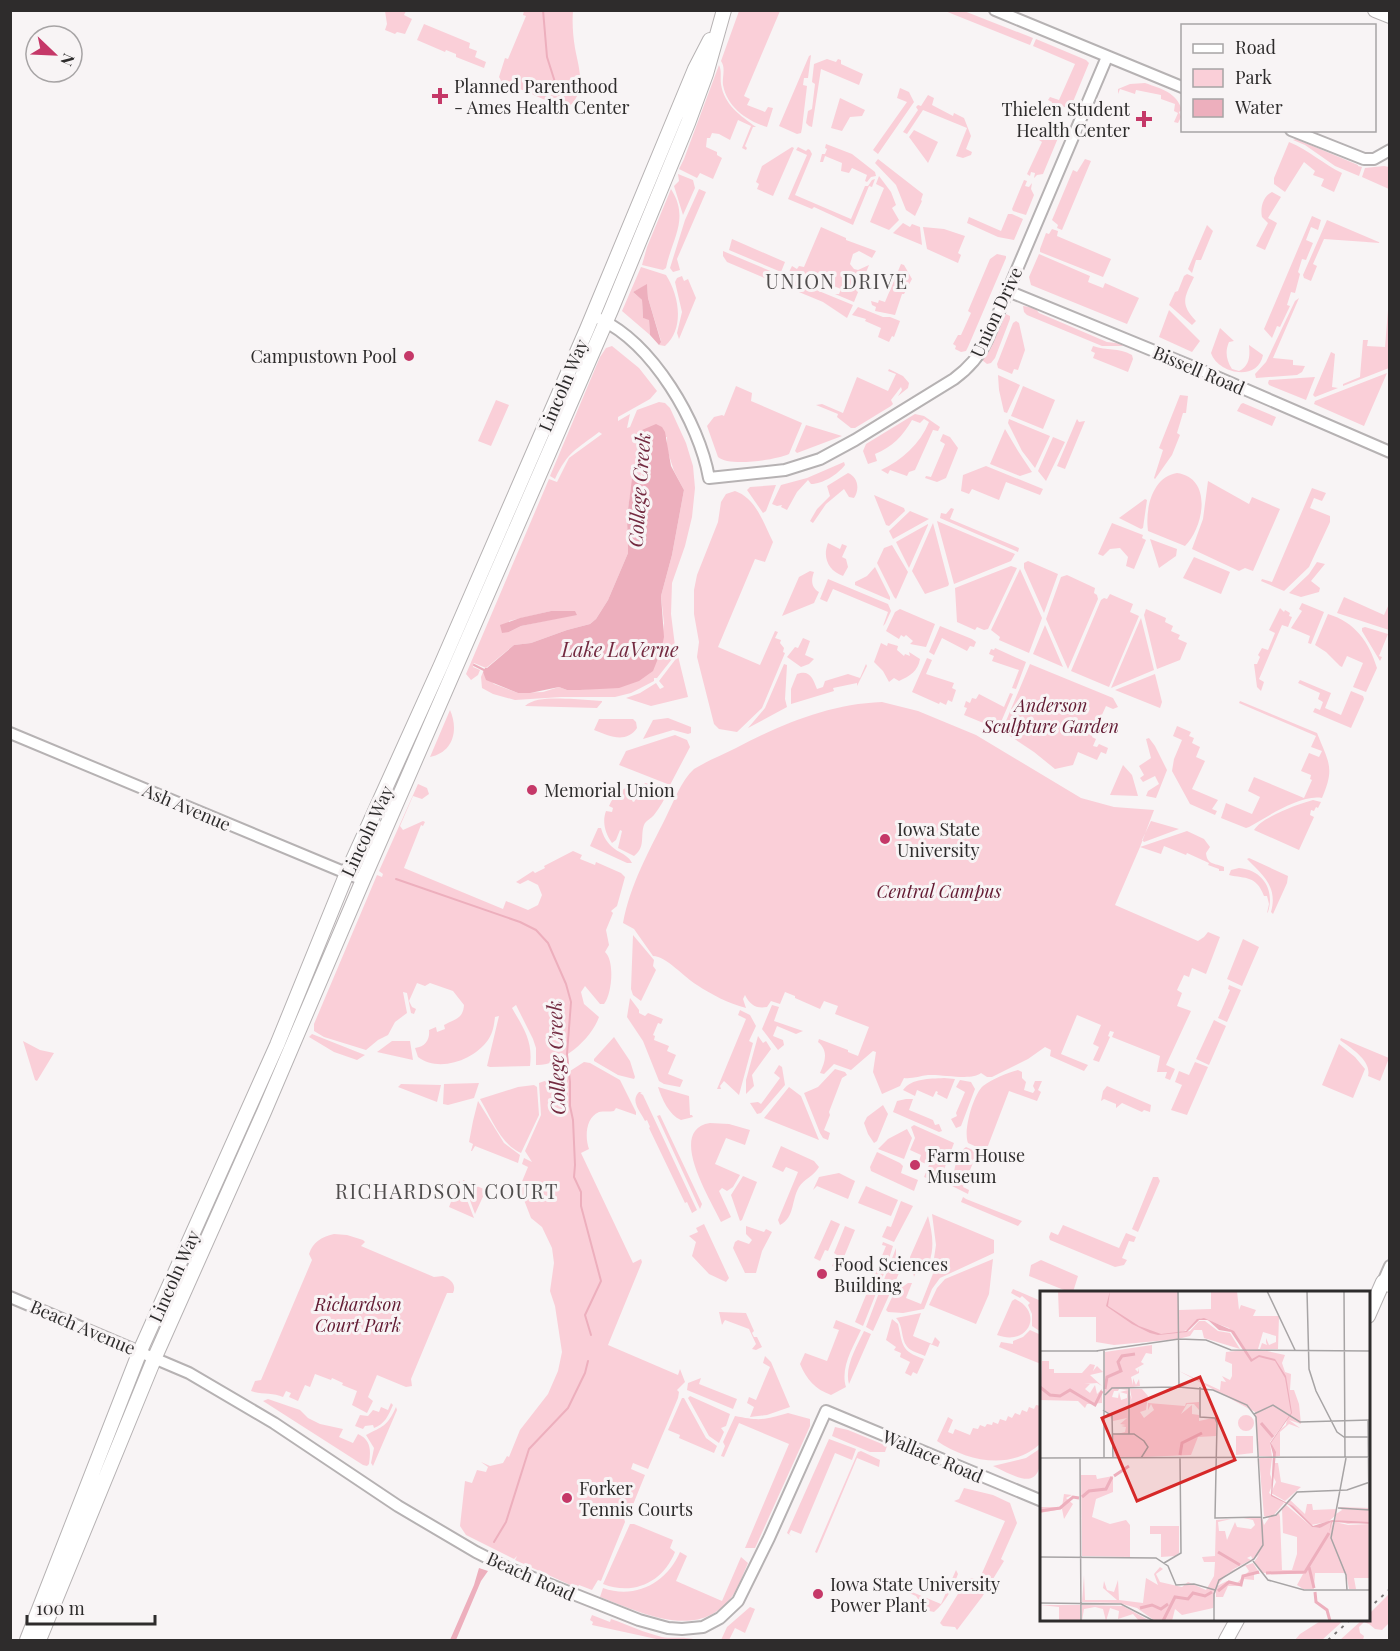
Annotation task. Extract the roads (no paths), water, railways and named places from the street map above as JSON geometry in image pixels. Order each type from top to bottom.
[{"type":"main road","name":"Lincoln Way","points":[[39,1641],[155,1357],[286,1061],[606,322],[692,113],[724,10]]},
{"type":"main road","points":[[1375,10],[1389,16]]},
{"type":"main road","name":"Lincoln Way","points":[[27,1641],[140,1351],[277,1045],[347,873],[429,695],[695,69],[719,25]]},
{"type":"main road","points":[[1370,1312],[1386,1284]]},
{"type":"main road","points":[[1226,1641],[1236,1621]]},
{"type":"street","points":[[996,10],[1181,87]]},
{"type":"street","name":"Union Drive","points":[[606,322],[638,347],[666,381],[692,427],[704,457],[708,478],[785,470],[820,459],[946,384],[978,357],[1107,57]]},
{"type":"street","points":[[1296,132],[1364,159],[1374,159],[1389,150]]},
{"type":"street","name":"Bissell Road","points":[[1008,291],[1198,369],[1389,452]]},
{"type":"street","points":[[592,316],[606,322]]},
{"type":"street","name":"Ash Avenue","points":[[10,733],[363,880]]},
{"type":"street","points":[[1386,1284],[1389,1266]]},
{"type":"street","name":"Beach Avenue","points":[[10,1297],[155,1357]]},
{"type":"street","name":"Beach Road","points":[[155,1357],[235,1399],[398,1506],[476,1552],[529,1578],[630,1617],[668,1628],[696,1629],[713,1623],[738,1601],[826,1411]]},
{"type":"street","name":"Wallace Road","points":[[826,1411],[1040,1501]]},
{"type":"water","points":[[647,284],[648,298],[661,342],[659,345],[650,335],[649,320],[643,318],[642,300],[633,292]]},
{"type":"water","name":"Lake LaVerne","points":[[656,424],[665,432],[671,466],[684,490],[672,555],[661,596],[664,637],[653,671],[639,681],[619,688],[567,690],[559,687],[530,693],[518,693],[486,680],[483,672],[485,668],[514,645],[531,643],[590,624],[596,619],[608,600],[628,553],[627,517],[632,479],[638,474],[645,478],[648,477],[638,440],[642,430]]},
{"type":"water","points":[[551,611],[575,611],[577,615],[521,626],[502,633],[500,625]]},
{"type":"water","points":[[479,1568],[488,1571],[481,1581],[456,1640],[450,1640],[474,1585]]},
{"type":"waterway","name":"College Creek","points":[[543,10],[547,57],[561,101]]},
{"type":"waterway","points":[[474,665],[484,670]]},
{"type":"waterway","name":"College Creek","points":[[396,879],[520,922],[536,930],[548,943],[566,984],[571,1002],[567,1054],[573,1120],[574,1177],[581,1192],[581,1206],[601,1281],[585,1315],[591,1335]]},
{"type":"waterway","name":"College Creek","points":[[494,1542],[506,1522],[529,1449],[568,1408],[585,1373],[588,1361]]},
{"type":"railway","points":[[1370,1607],[1390,1589]]},
{"type":"railway","points":[[1328,1640],[1349,1621]]},
{"type":"place","name":"Planned Parenthood - Ames Health Center","points":[[440,96]]},
{"type":"place","name":"Thielen Student Health Center","points":[[1144,119]]},
{"type":"place","name":"Campustown Pool","points":[[409,356]]},
{"type":"place","name":"Memorial Union","points":[[532,790]]},
{"type":"place","name":"Iowa State University","points":[[885,839]]},
{"type":"place","name":"Farm House Museum","points":[[915,1165]]},
{"type":"place","name":"Food Sciences Building","points":[[822,1274]]},
{"type":"place","name":"Forker Tennis Courts","points":[[567,1498]]},
{"type":"place","name":"Iowa State University Power Plant","points":[[818,1594]]},
{"type":"district","name":"UNION DRIVE","points":[[837,280]]},
{"type":"district","name":"RICHARDSON COURT","points":[[447,1190]]},
{"type":"park label","name":"Anderson Sculpture Garden","points":[[1051,715]]},
{"type":"park label","name":"Central Campus","points":[[939,891]]},
{"type":"park label","name":"Richardson Court Park","points":[[358,1314]]}]
